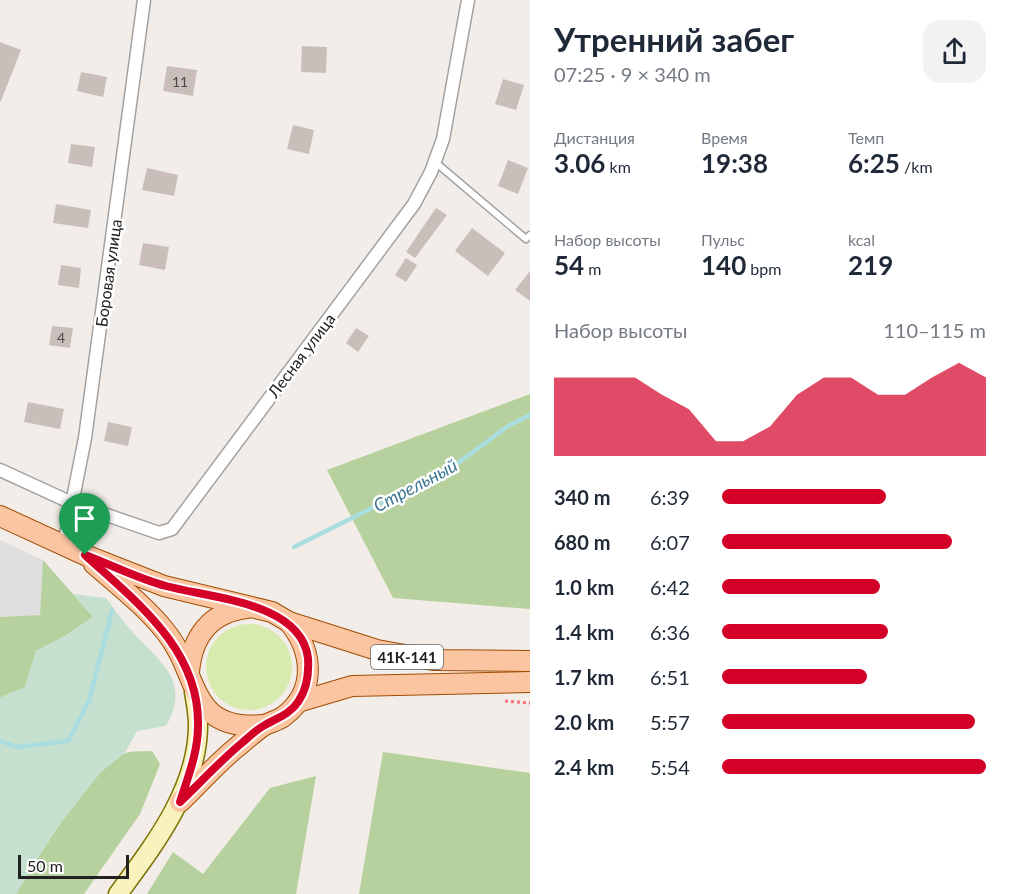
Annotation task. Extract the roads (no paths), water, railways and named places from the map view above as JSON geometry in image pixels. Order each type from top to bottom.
[{"type":"main road","name":"41К-141","points":[[0,516],[85,555],[164,586],[272,612],[289,622],[403,656],[433,660],[524,660]]},
{"type":"main road","name":"41К-141","points":[[85,555],[165,631],[189,672],[194,692],[206,710],[223,721],[243,727],[264,725],[283,717],[298,702],[352,686],[530,682]]},
{"type":"main road","name":"41К-141","points":[[189,672],[191,652],[200,633],[214,619],[232,610],[253,608]]},
{"type":"main road","points":[[289,622],[300,636],[308,661],[306,686],[298,702]]},
{"type":"main road","points":[[180,802],[196,748],[198,724],[194,692]]},
{"type":"main road","points":[[118,894],[180,802],[235,748],[264,725]]},
{"type":"street","name":"Боровая улица","points":[[64,544],[86,438],[144,0]]},
{"type":"street","name":"Лесная улица","points":[[0,470],[72,503],[159,533],[172,529],[414,204],[443,139],[468,0]]},
{"type":"lane","points":[[435,161],[526,239],[530,235]]},
{"type":"waterway","name":"Стрельный","points":[[294,547],[450,469],[508,426],[530,415]]},
{"type":"waterway","name":"Стрельный","points":[[0,741],[17,747],[68,741],[89,701],[112,611]]}]
